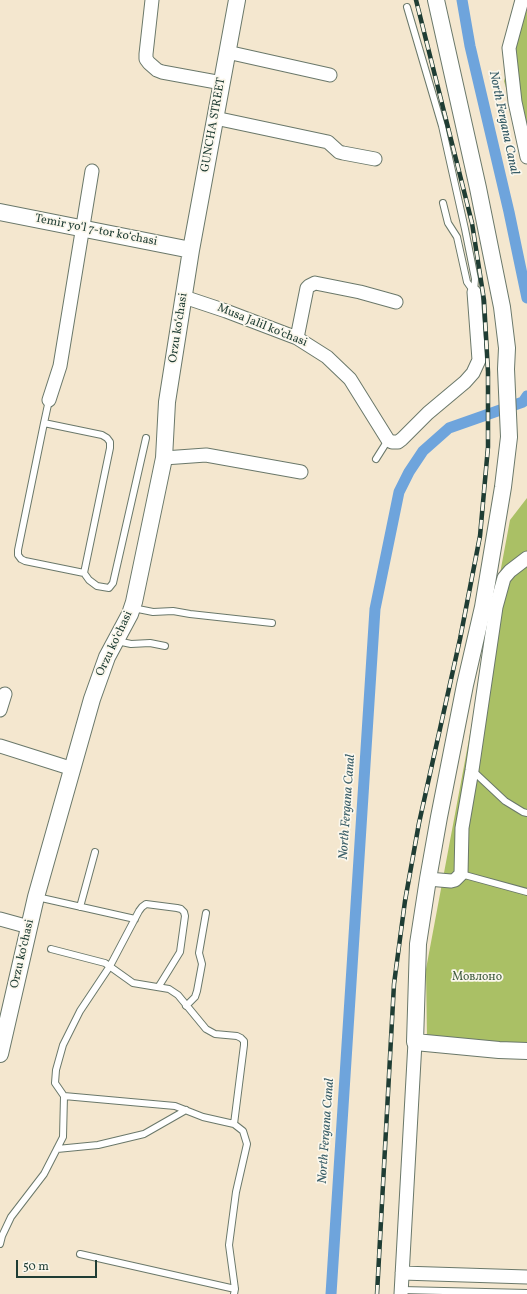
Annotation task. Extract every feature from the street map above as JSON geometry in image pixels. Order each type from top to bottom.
[{"type":"street","points":[[152,0],[146,54],[146,59],[149,63],[157,70],[168,74],[222,83]]},
{"type":"street","name":"GUNCHA STREET","points":[[191,250],[237,0]]},
{"type":"street","points":[[401,1292],[415,1042],[418,944],[438,817],[483,607],[504,487],[509,437],[506,369],[507,348],[502,307],[481,202],[436,0]]},
{"type":"street","points":[[522,0],[508,48],[515,102],[527,158]]},
{"type":"street","points":[[227,52],[330,75]]},
{"type":"street","points":[[216,118],[328,142],[339,152],[375,159]]},
{"type":"street","points":[[49,400],[60,366],[92,171]]},
{"type":"street","name":"Temir yoʻl 7-tor koʻchasi","points":[[0,212],[191,250]]},
{"type":"street","name":"Orzu koʻchasi","points":[[0,1054],[4,1016],[36,897],[102,669],[132,607],[164,458],[167,402],[191,250]]},
{"type":"street","points":[[297,338],[307,288],[315,283],[360,292],[396,302]]},
{"type":"street","points":[[388,440],[398,442],[402,439],[428,413],[465,382],[473,373],[479,360],[474,292]]},
{"type":"street","name":"Musa Jalil koʻchasi","points":[[184,297],[297,338],[327,357],[350,379],[388,440]]},
{"type":"street","points":[[164,458],[206,455],[301,472]]},
{"type":"street","points":[[428,879],[451,881],[455,880],[461,874],[462,828],[496,606],[504,578],[510,571],[527,558]]},
{"type":"street","points":[[0,710],[5,694]]},
{"type":"street","points":[[0,746],[73,769]]},
{"type":"street","points":[[0,919],[29,927]]},
{"type":"street","points":[[415,1042],[499,1050],[527,1051]]},
{"type":"street","points":[[402,1273],[527,1277]]},
{"type":"lane","points":[[407,6],[442,126],[474,272],[474,292]]},
{"type":"lane","points":[[443,203],[448,223],[457,237],[467,282],[474,292]]},
{"type":"lane","points":[[49,400],[18,550],[18,555],[25,561],[84,573],[89,580],[97,586],[109,588],[113,583],[146,438]]},
{"type":"lane","points":[[44,424],[102,435],[110,442],[84,573]]},
{"type":"lane","points":[[376,460],[388,440]]},
{"type":"lane","points":[[132,607],[153,612],[173,611],[272,623]]},
{"type":"lane","points":[[115,640],[132,644],[150,643],[165,646]]},
{"type":"lane","points":[[472,770],[505,801],[526,814]]},
{"type":"lane","points":[[80,907],[95,852]]},
{"type":"lane","points":[[461,874],[527,892]]},
{"type":"lane","points":[[36,897],[135,919]]},
{"type":"lane","points":[[0,1244],[11,1217],[44,1174],[63,1137],[64,1096],[55,1083],[56,1070],[63,1045],[80,1011],[110,966],[135,919],[142,907],[146,904],[181,909],[185,916],[180,952],[159,986]]},
{"type":"lane","points":[[186,1006],[195,997],[197,991],[202,964],[199,953],[206,913]]},
{"type":"lane","points":[[51,949],[98,961],[110,966],[133,982],[159,986],[174,991],[206,1030],[216,1034],[237,1036],[244,1041],[234,1124]]},
{"type":"lane","points":[[64,1096],[175,1106],[203,1117],[234,1124],[243,1131],[247,1144],[236,1192],[229,1245],[234,1292],[80,1254]]},
{"type":"lane","points":[[57,1149],[98,1145],[144,1134],[186,1110]]},
{"type":"lane","points":[[401,1292],[527,1293]]},
{"type":"green space","points":[[527,9],[527,160],[504,81]]},
{"type":"green space","name":"Мовлоно","points":[[527,498],[527,1049],[427,1040],[426,969],[510,520]]},
{"type":"waterway","name":"North Fergana Canal","points":[[462,0],[470,46],[509,212],[527,298]]},
{"type":"waterway","name":"North Fergana Canal","points":[[331,1294],[375,609],[399,492],[409,472],[423,451],[449,428],[523,402],[527,396]]},
{"type":"railway","points":[[377,1294],[394,984],[405,901],[419,823],[460,639],[480,536],[488,447],[488,372],[484,300],[472,223],[416,0]]}]
